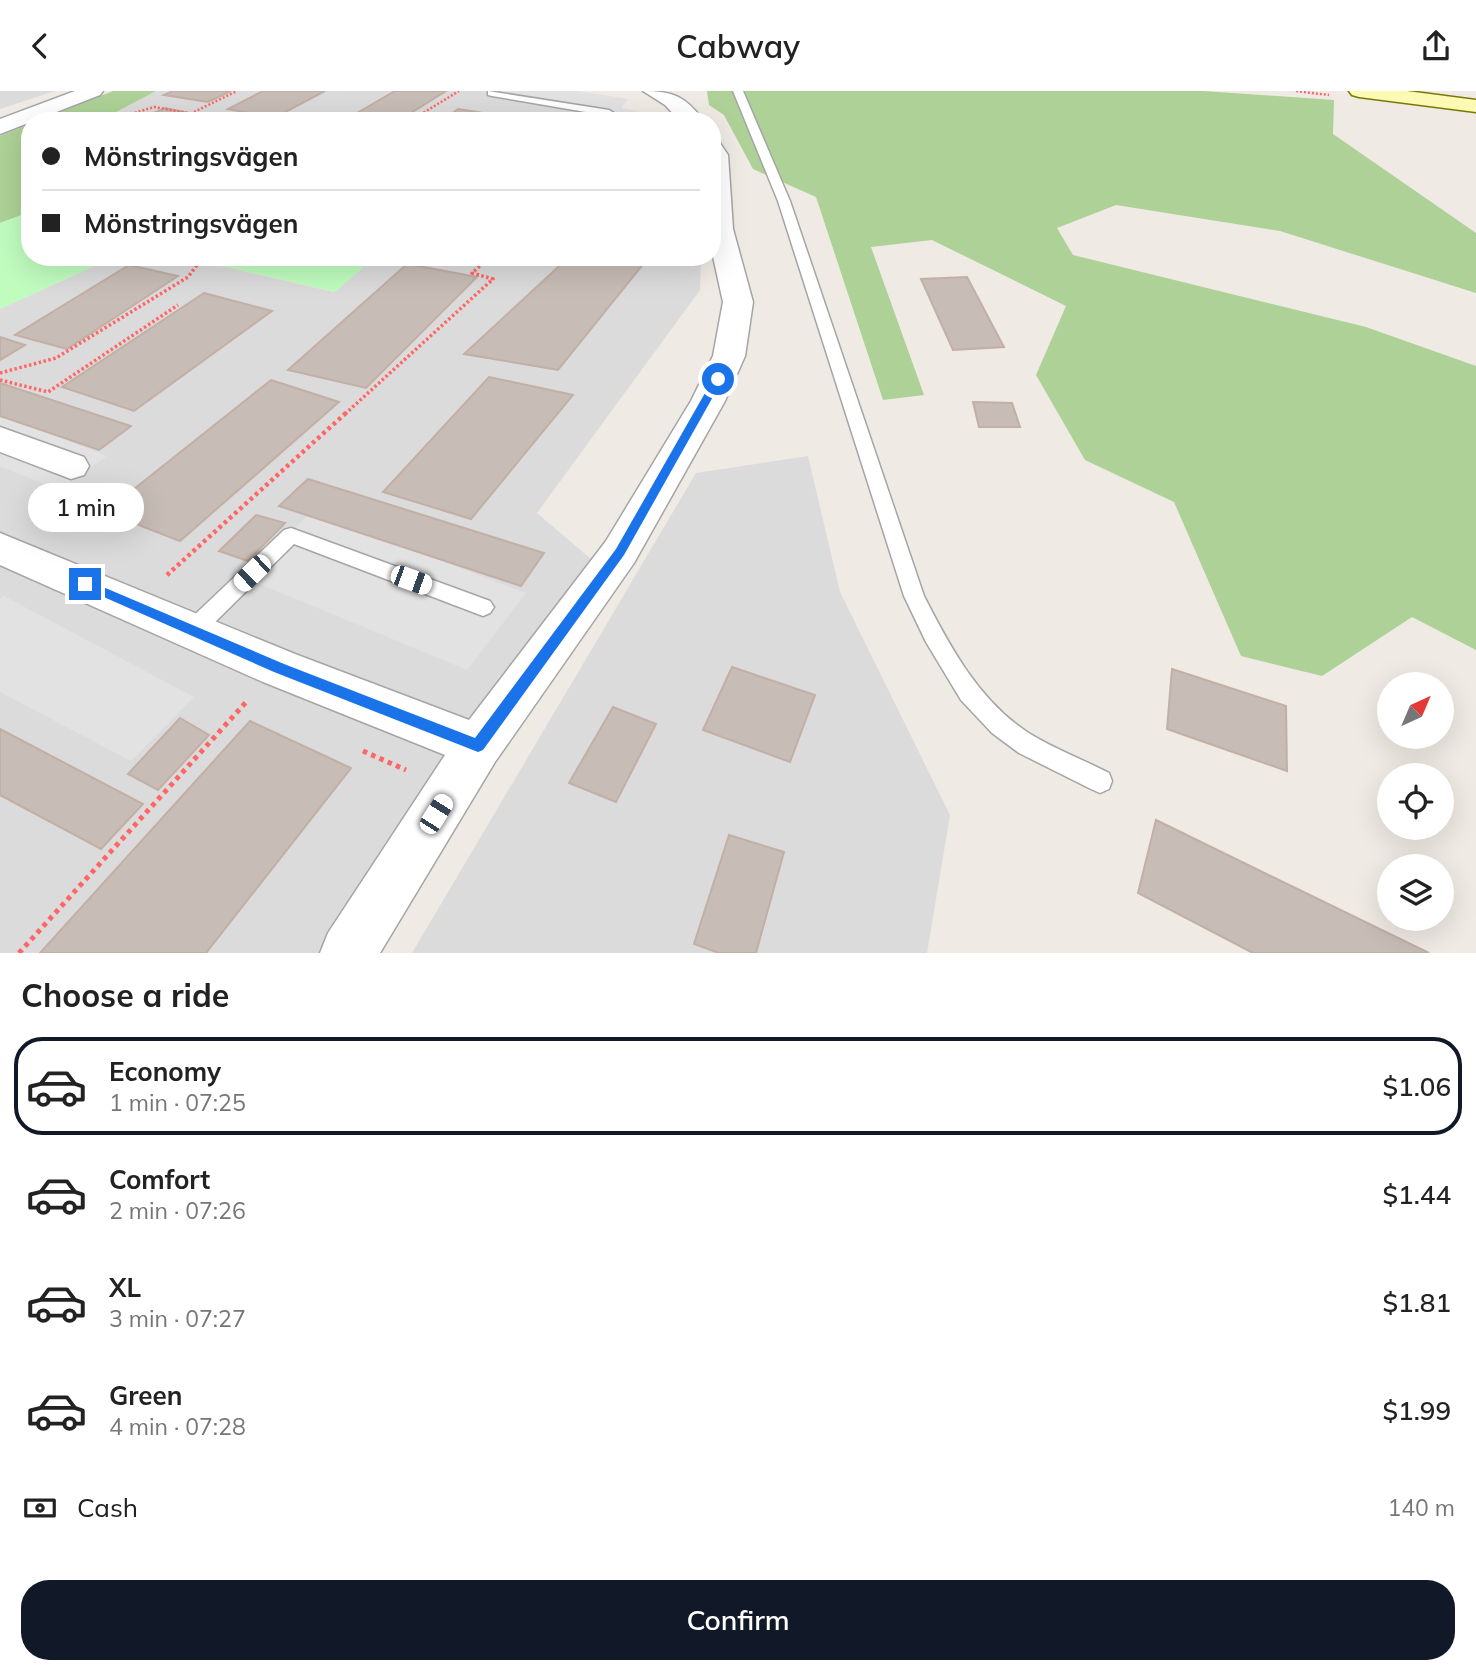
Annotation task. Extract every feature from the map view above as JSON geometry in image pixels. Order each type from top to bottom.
[{"type":"street","points":[[39,112],[93,91]]},
{"type":"street","points":[[653,91],[672,101],[684,112]]},
{"type":"street","points":[[1359,91],[1476,106]]},
{"type":"street","points":[[0,127],[21,119]]},
{"type":"street","points":[[348,953],[478,746],[620,552],[708,401],[729,356],[738,302],[721,246]]},
{"type":"street","points":[[0,439],[71,466]]},
{"type":"street","points":[[0,548],[194,629],[279,668],[478,746]]},
{"type":"lane","points":[[496,91],[492,93],[603,112]]},
{"type":"lane","points":[[738,91],[785,201],[914,596],[934,639],[969,694],[1017,738],[1100,781]]},
{"type":"lane","points":[[194,629],[291,535],[483,607]]},
{"type":"path","points":[[138,112],[154,107],[193,112],[237,91]]},
{"type":"path","points":[[425,112],[459,91]]},
{"type":"path","points":[[0,373],[56,358],[188,277],[196,266]]},
{"type":"path","points":[[134,605],[493,279],[472,273],[480,266]]},
{"type":"path","points":[[0,380],[48,392],[178,305]]},
{"type":"path","points":[[19,953],[248,699]]},
{"type":"shaded area","points":[[0,91],[55,91],[0,109]]},
{"type":"shaded area","points":[[156,91],[540,91],[633,112],[116,112]]},
{"type":"shaded area","points":[[502,91],[577,91],[628,99],[621,108],[638,111],[582,112],[496,95]]},
{"type":"shaded area","points":[[94,266],[222,266],[334,292],[364,266],[701,266],[700,290],[537,513],[592,560],[478,746],[320,953],[0,953],[0,309]]},
{"type":"shaded area","points":[[0,414],[107,456],[59,490],[0,466]]},
{"type":"shaded area","points":[[808,456],[840,592],[950,815],[927,953],[412,953],[696,473]]},
{"type":"shaded area","points":[[312,512],[526,593],[467,670],[243,577]]},
{"type":"shaded area","points":[[4,596],[194,697],[131,761],[0,692],[0,599]]},
{"type":"green space","points":[[113,91],[156,91],[116,112],[60,112]]},
{"type":"green space","points":[[707,91],[1203,91],[1334,100],[1333,134],[1476,233],[1476,293],[1280,231],[1116,205],[1057,228],[1073,255],[1366,327],[1476,366],[1476,650],[1412,617],[1322,676],[1241,656],[1174,502],[1085,460],[1036,375],[1066,306],[932,240],[871,247],[924,395],[883,400],[816,197],[753,169],[724,115],[709,105]]},
{"type":"green space","points":[[21,128],[21,215],[0,223],[0,136]]},
{"type":"green space","points":[[21,215],[21,266],[94,266],[0,309],[0,223]]},
{"type":"green space","points":[[222,266],[365,266],[335,292]]},
{"type":"building","points":[[173,91],[231,91],[208,102],[164,95]]},
{"type":"building","points":[[263,91],[325,91],[285,112],[243,112],[228,109]]},
{"type":"building","points":[[395,91],[446,91],[412,112],[359,112]]},
{"type":"building","points":[[165,108],[184,112],[156,112]]},
{"type":"building","points":[[458,109],[477,112],[454,112]]},
{"type":"building","points":[[127,266],[178,276],[67,349],[15,335]]},
{"type":"building","points":[[405,266],[477,277],[366,388],[288,370]]},
{"type":"building","points":[[559,266],[642,266],[558,370],[464,354]]},
{"type":"building","points":[[967,277],[1004,347],[953,350],[921,279]]},
{"type":"building","points":[[204,293],[272,311],[134,411],[62,387]]},
{"type":"building","points":[[0,337],[25,345],[0,360]]},
{"type":"building","points":[[489,377],[573,395],[471,519],[383,492]]},
{"type":"building","points":[[271,380],[339,402],[180,541],[105,512]]},
{"type":"building","points":[[0,383],[131,426],[99,450],[0,416]]},
{"type":"building","points":[[973,402],[1012,403],[1020,427],[979,427]]},
{"type":"building","points":[[308,479],[544,553],[521,586],[279,506]]},
{"type":"building","points":[[256,515],[285,523],[248,561],[219,551]]},
{"type":"building","points":[[732,667],[815,695],[790,762],[703,730]]},
{"type":"building","points":[[1172,669],[1286,706],[1287,771],[1167,729]]},
{"type":"building","points":[[613,707],[656,724],[616,802],[569,783]]},
{"type":"building","points":[[180,718],[209,735],[158,790],[128,774]]},
{"type":"building","points":[[250,721],[351,768],[206,953],[40,953]]},
{"type":"building","points":[[0,729],[143,804],[101,849],[0,795]]},
{"type":"building","points":[[1156,820],[1377,928],[1377,931],[1384,931],[1429,953],[1253,953],[1138,893]]},
{"type":"building","points":[[729,835],[784,852],[756,953],[719,953],[694,944]]},
{"type":"route","points":[[85,584],[279,668],[478,746],[620,552],[708,401],[718,379]]}]
